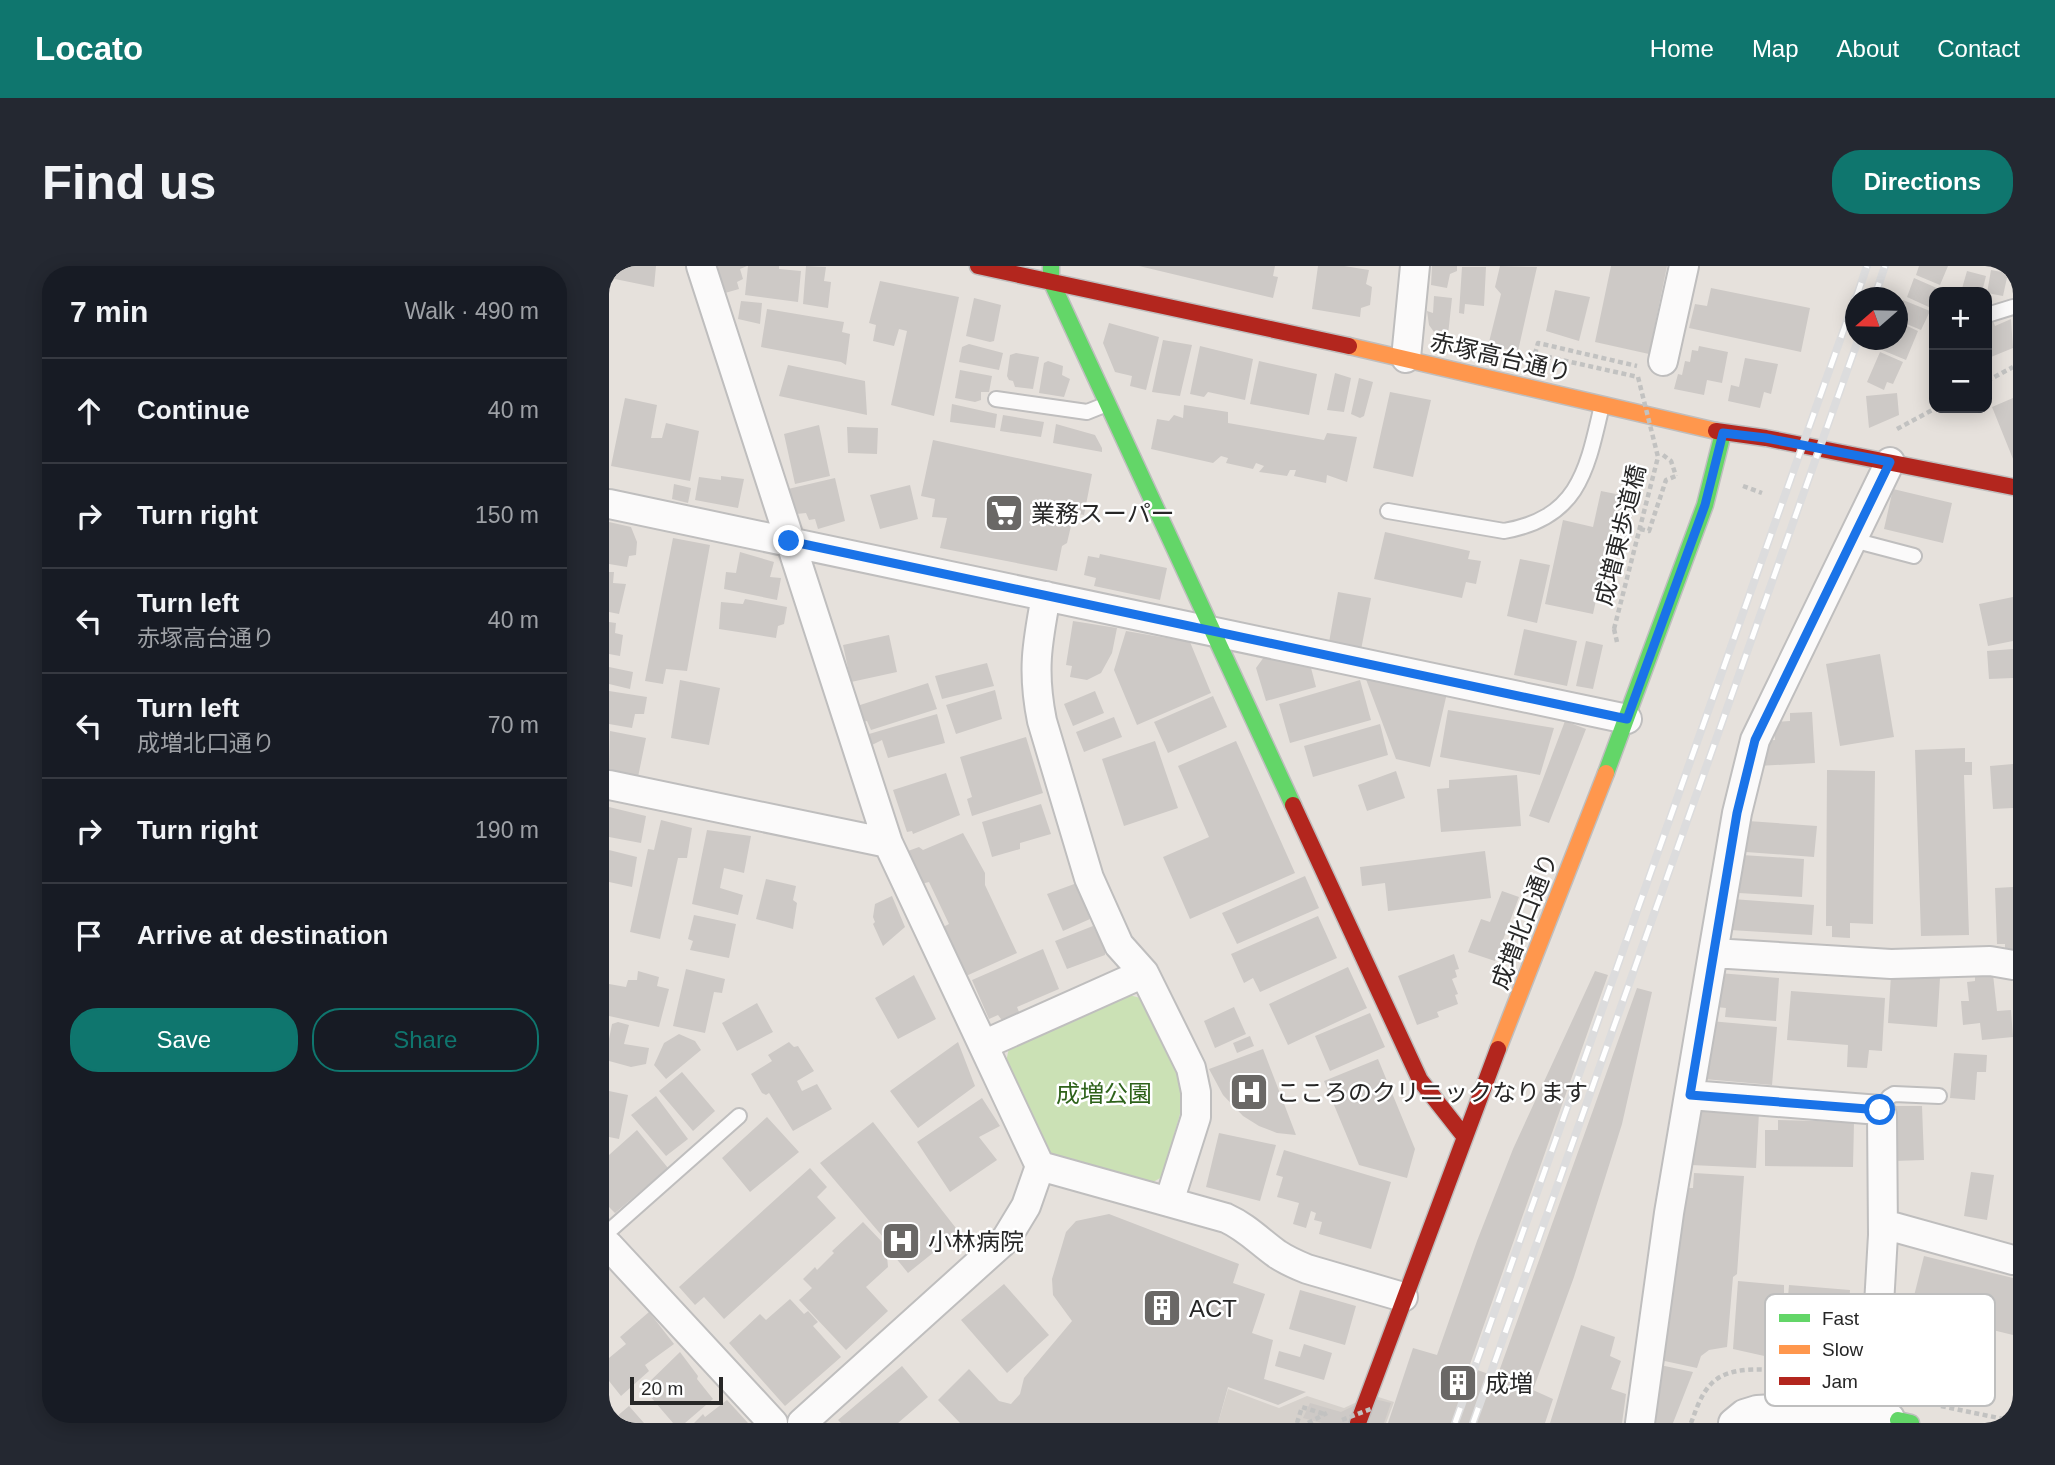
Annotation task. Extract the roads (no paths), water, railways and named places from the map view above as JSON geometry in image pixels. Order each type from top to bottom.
[{"type":"street","points":[[701,266],[888,843],[1040,1166],[1026,1206],[1006,1240],[802,1423]]},
{"type":"street","name":"赤塚高台通り","points":[[978,266],[1051,274],[1723,433],[1766,438],[2013,488]]},
{"type":"street","points":[[1406,358],[1415,266]]},
{"type":"street","points":[[1650,364],[1684,266]]},
{"type":"street","points":[[1051,274],[1107,404],[1420,1080],[1464,1136]]},
{"type":"street","name":"成増北口通り","points":[[1356,1418],[1627,719],[1705,505],[1723,433]]},
{"type":"street","points":[[1640,1423],[1669,1213],[1737,813],[1755,740],[1890,462]]},
{"type":"street","points":[[609,503],[1627,719]]},
{"type":"street","points":[[1046,596],[1036,645],[1035,673],[1042,721],[1089,878],[1119,945],[1143,973],[1191,1068],[1196,1092],[1196,1117],[1169,1202]]},
{"type":"street","points":[[609,785],[888,843]]},
{"type":"street","points":[[1713,953],[1891,964],[1990,961],[2013,965]]},
{"type":"street","points":[[983,1045],[1143,973]]},
{"type":"street","points":[[1690,1095],[1880,1110],[1884,1294]]},
{"type":"street","points":[[1040,1166],[1234,1222],[1251,1232],[1278,1255],[1307,1269],[1403,1297]]},
{"type":"street","points":[[1883,1224],[2013,1260]]},
{"type":"street","points":[[609,1246],[773,1423]]},
{"type":"street","points":[[1774,1409],[1800,1423]]},
{"type":"street","points":[[1733,1423],[1744,1414],[1774,1409],[1845,1409],[1887,1420]]},
{"type":"lane","points":[[1992,313],[2013,307]]},
{"type":"lane","points":[[996,398],[1087,412],[1107,404]]},
{"type":"lane","points":[[1388,511],[1504,531],[1523,528],[1543,519],[1559,508],[1581,482],[1602,404]]},
{"type":"lane","points":[[1853,540],[1914,556]]},
{"type":"lane","points":[[1880,1110],[1894,1094],[1939,1096]]},
{"type":"lane","points":[[609,1231],[739,1116]]},
{"type":"railway","points":[[1860,287],[1867,266]]},
{"type":"railway","points":[[1878,287],[1885,266]]},
{"type":"railway","points":[[1455,1423],[1845,326]]},
{"type":"railway","points":[[1473,1423],[1854,350]]},
{"type":"place","name":"業務スーパー","points":[[1004,513]]},
{"type":"place","name":"こころのクリニックなります","points":[[1249,1092]]},
{"type":"place","name":"小林病院","points":[[901,1241]]},
{"type":"place","name":"ACT","points":[[1162,1308]]},
{"type":"place","name":"成増","points":[[1458,1383]]},
{"type":"park label","name":"成増公園","points":[[1104,1093]]}]
